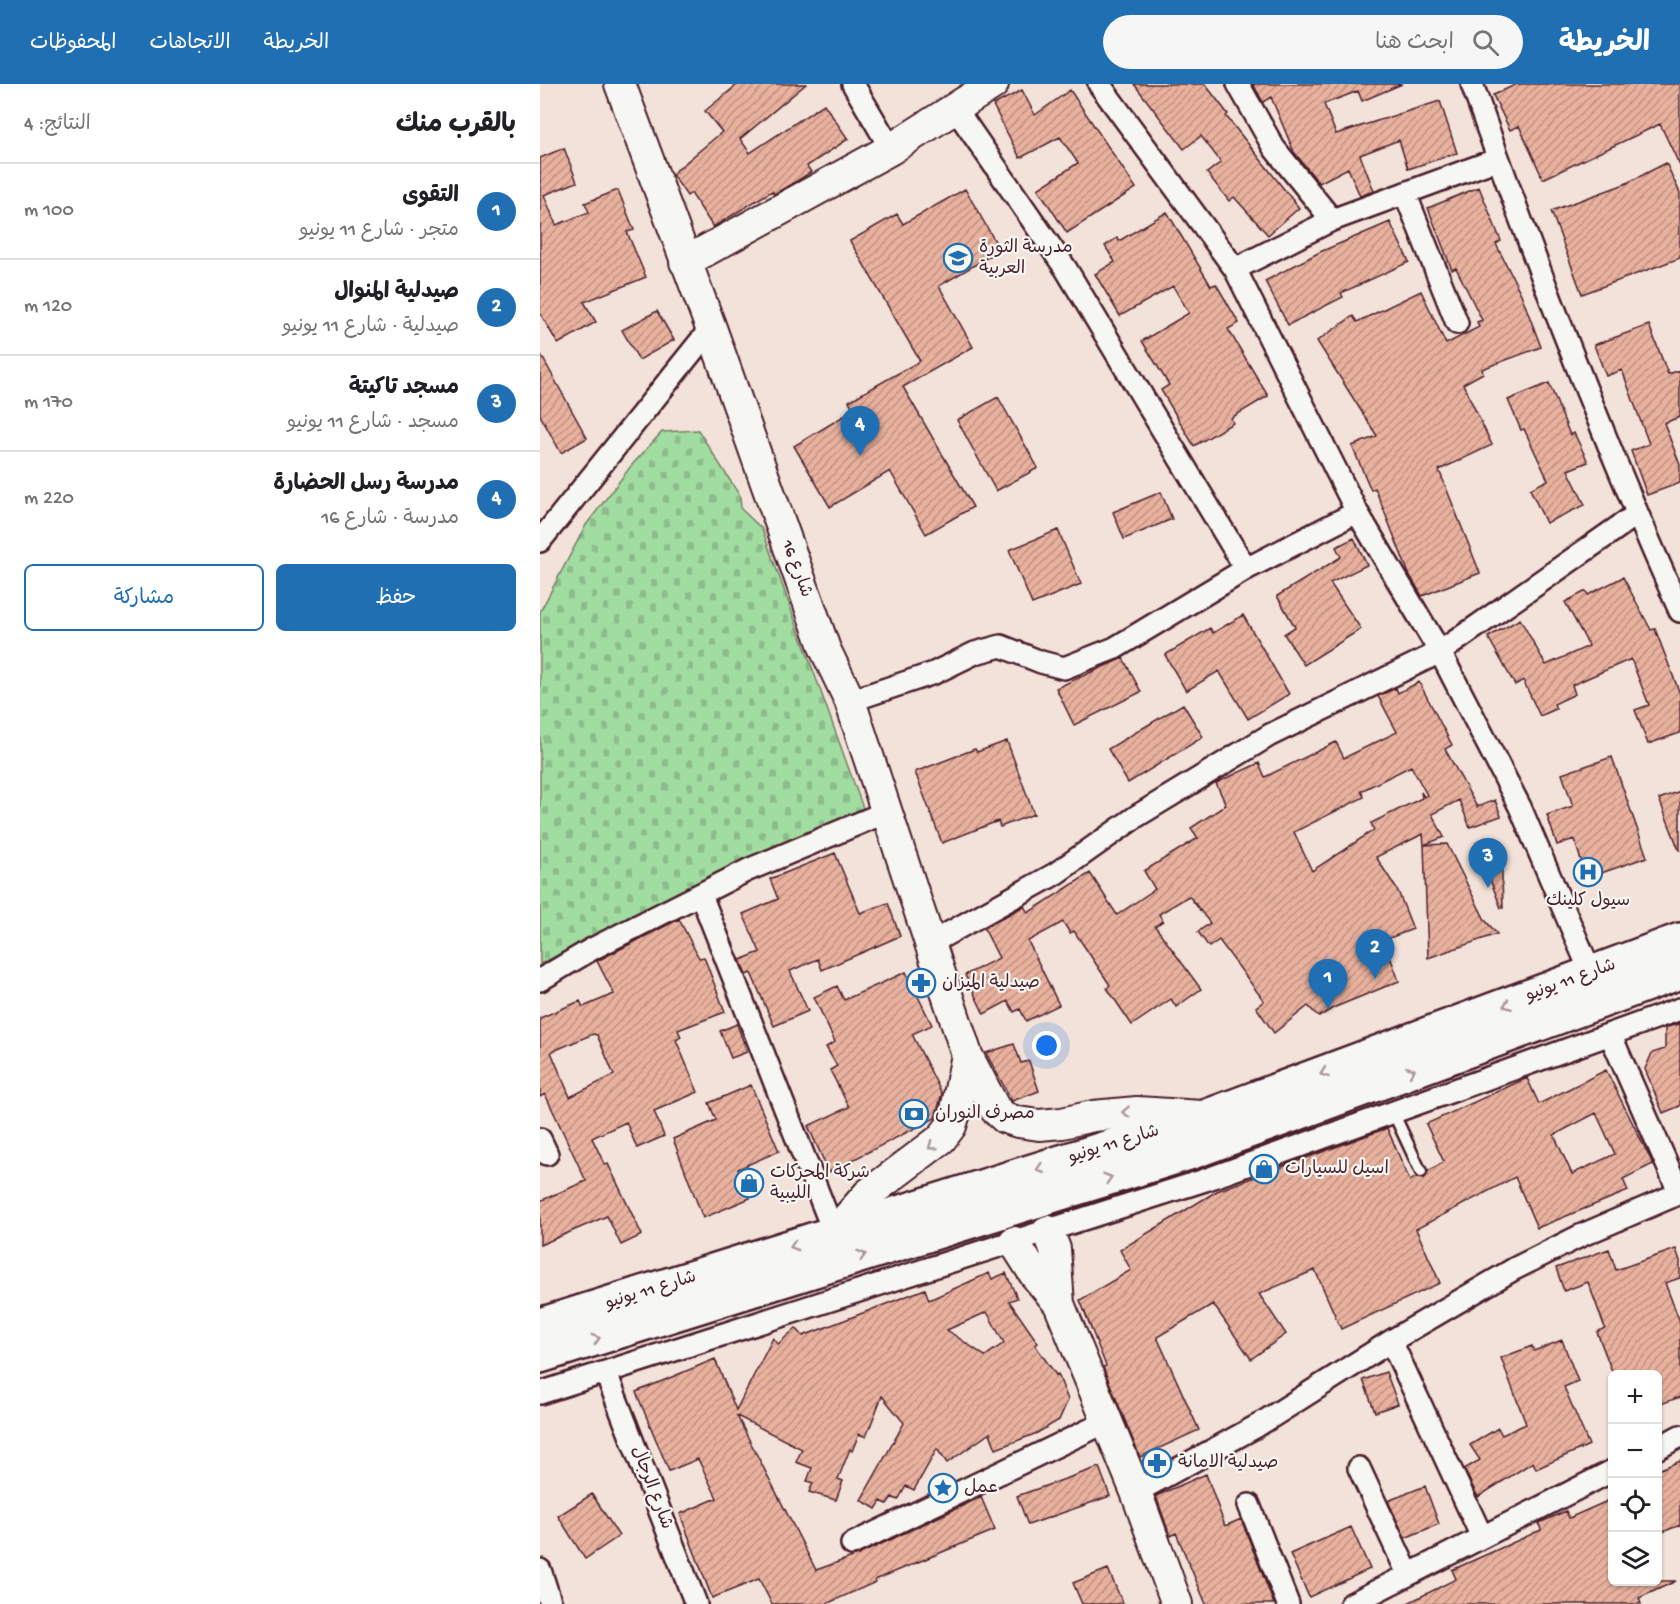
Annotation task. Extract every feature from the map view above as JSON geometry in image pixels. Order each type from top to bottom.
[{"type":"highway","name":"شارع 11 يونيو","points":[[540,1325],[1206,1117],[1680,940]]},
{"type":"highway","name":"شارع 11 يونيو","points":[[540,1356],[1192,1152],[1680,972]]},
{"type":"street","name":"شارع 16","points":[[620,84],[711,328],[818,629],[850,701],[967,1055],[995,1108],[1005,1118],[1039,1125],[1115,1113],[1137,1112],[1206,1117]]},
{"type":"street","points":[[853,84],[891,149]]},
{"type":"street","points":[[686,262],[891,149],[993,84]]},
{"type":"street","points":[[1099,84],[1235,269],[1357,512],[1440,652],[1520,807],[1591,973]]},
{"type":"street","points":[[1238,84],[1274,148],[1332,220]]},
{"type":"street","points":[[1472,84],[1498,159],[1636,514],[1680,611]]},
{"type":"street","points":[[956,108],[1066,269],[1246,569]]},
{"type":"street","points":[[1235,269],[1332,220],[1498,159]]},
{"type":"street","points":[[1405,193],[1457,323]]},
{"type":"street","points":[[540,541],[711,328]]},
{"type":"street","points":[[850,701],[934,673],[975,653],[1001,646],[1041,662],[1064,668],[1115,648],[1246,569],[1357,512]]},
{"type":"street","points":[[931,943],[1055,874],[1137,816],[1270,735],[1440,652],[1636,514]]},
{"type":"street","points":[[540,980],[650,919],[747,870],[886,812]]},
{"type":"street","points":[[701,895],[834,1233],[868,1194],[887,1177],[942,1139],[951,1126],[956,1110],[967,1055]]},
{"type":"street","points":[[540,1393],[1205,1180],[1680,1009]]},
{"type":"street","points":[[1136,1492],[1257,1425],[1391,1341],[1540,1256],[1680,1193],[1610,1034]]},
{"type":"street","points":[[1048,1231],[1055,1249],[1059,1304]]},
{"type":"street","points":[[1014,1242],[1059,1304],[1136,1492],[1177,1604]]},
{"type":"street","points":[[1391,1341],[1482,1537]]},
{"type":"street","name":"شارع الرجال","points":[[606,1372],[696,1604]]},
{"type":"street","points":[[852,1544],[1108,1421]]},
{"type":"street","points":[[1662,1446],[1680,1436]]},
{"type":"street","points":[[1359,1468],[1408,1574]]},
{"type":"street","points":[[1351,1604],[1608,1473]]},
{"type":"street","points":[[1249,1505],[1288,1604]]},
{"type":"street","points":[[540,1570],[551,1604]]},
{"type":"lane","points":[[1393,1112],[1420,1172]]},
{"type":"green space","points":[[698,430],[740,496],[741,509],[762,529],[863,808],[540,964],[540,612],[586,525],[631,466],[662,432]]},
{"type":"building","points":[[738,84],[806,84],[740,139],[750,153],[824,104],[848,139],[807,166],[811,172],[774,194],[772,191],[713,227],[691,193],[687,196],[672,174],[722,132],[705,111]]},
{"type":"building","points":[[1134,84],[1205,84],[1228,114],[1226,116],[1299,208],[1268,235],[1234,197],[1229,201],[1207,173],[1221,162],[1201,136],[1184,149]]},
{"type":"building","points":[[1253,84],[1402,84],[1362,101],[1358,91],[1324,104],[1336,134],[1440,101],[1457,153],[1408,169],[1399,140],[1360,155],[1374,191],[1360,196],[1348,168],[1319,183],[1294,152],[1271,97],[1263,102]]},
{"type":"building","points":[[1517,84],[1680,84],[1680,166],[1660,124],[1543,179],[1519,126],[1510,130],[1493,95]]},
{"type":"building","points":[[1022,90],[1035,115],[1070,90],[1136,188],[1067,233],[1038,189],[1078,163],[1060,137],[1020,158],[993,105]]},
{"type":"building","points":[[564,148],[577,182],[544,195],[556,225],[589,212],[585,203],[618,190],[634,230],[627,232],[646,277],[584,302],[596,322],[558,344],[540,313],[540,158]]},
{"type":"building","points":[[1666,163],[1680,193],[1680,258],[1582,294],[1551,211],[1625,184]]},
{"type":"building","points":[[1479,187],[1501,241],[1496,244],[1521,294],[1541,347],[1482,369],[1483,373],[1463,384],[1492,445],[1439,470],[1480,573],[1422,596],[1409,574],[1375,488],[1371,490],[1352,446],[1377,436],[1317,341],[1353,316],[1357,322],[1421,291],[1446,344],[1479,327],[1477,322],[1482,320],[1456,268],[1452,270],[1428,208]]},
{"type":"building","points":[[965,189],[1000,250],[939,286],[973,347],[903,387],[973,507],[926,534],[890,471],[830,507],[794,446],[854,410],[849,401],[920,361],[850,241],[897,214],[903,224]]},
{"type":"building","points":[[1167,212],[1211,286],[1216,284],[1239,323],[1228,329],[1268,396],[1231,418],[1233,423],[1194,446],[1161,390],[1169,385],[1142,341],[1189,313],[1173,286],[1120,316],[1095,274],[1115,262],[1105,246],[1117,238],[1119,241]]},
{"type":"building","points":[[1390,222],[1409,262],[1341,293],[1343,297],[1288,325],[1265,281],[1320,252]]},
{"type":"building","points":[[657,311],[674,340],[639,360],[622,330]]},
{"type":"building","points":[[1649,325],[1668,374],[1680,370],[1680,417],[1664,423],[1680,465],[1680,483],[1647,495],[1631,451],[1649,444],[1622,370],[1606,376],[1594,345]]},
{"type":"building","points":[[540,353],[587,438],[561,453],[540,415]]},
{"type":"building","points":[[1549,383],[1570,435],[1574,433],[1588,462],[1568,470],[1585,505],[1546,523],[1530,489],[1548,480],[1508,400]]},
{"type":"building","points":[[998,397],[1038,468],[996,491],[957,420]]},
{"type":"building","points":[[1161,492],[1172,519],[1124,539],[1113,512]]},
{"type":"building","points":[[1058,530],[1081,584],[1032,604],[1009,550]]},
{"type":"building","points":[[1354,538],[1367,565],[1330,583],[1361,629],[1304,665],[1284,634],[1295,627],[1277,596],[1341,557],[1336,547]]},
{"type":"building","points":[[1623,577],[1651,630],[1655,629],[1680,694],[1680,733],[1648,744],[1635,710],[1649,705],[1631,659],[1572,685],[1575,694],[1554,704],[1556,709],[1540,716],[1523,680],[1515,685],[1488,637],[1520,619],[1546,665],[1589,646],[1565,602],[1586,591],[1588,595]]},
{"type":"building","points":[[1243,615],[1289,694],[1248,719],[1219,671],[1186,691],[1165,655],[1210,628],[1213,633]]},
{"type":"building","points":[[1123,658],[1141,692],[1074,725],[1056,688]]},
{"type":"building","points":[[1419,682],[1452,745],[1445,749],[1477,807],[1495,800],[1501,816],[1470,827],[1459,800],[1432,814],[1444,837],[1424,845],[1423,834],[1376,857],[1398,891],[1413,929],[1384,940],[1399,981],[1333,1008],[1319,1017],[1308,1006],[1274,1033],[1256,1007],[1264,1001],[1219,940],[1209,947],[1198,932],[1210,923],[1189,896],[1159,914],[1163,921],[1155,926],[1201,989],[1176,1007],[1171,999],[1132,1025],[1107,988],[1110,985],[1074,931],[1070,933],[1063,922],[1028,941],[1059,1005],[1026,1021],[1020,1009],[1014,1012],[1008,1001],[984,1014],[965,975],[999,958],[984,928],[1024,906],[1028,913],[1090,873],[1117,915],[1155,889],[1144,871],[1198,838],[1191,828],[1226,805],[1216,783],[1259,763],[1265,777],[1336,742],[1344,758],[1397,732],[1378,696],[1396,688],[1398,693]],"holes":[[[1411,766],[1427,795],[1424,797],[1421,792],[1422,798],[1371,823],[1374,830],[1312,871],[1294,832],[1364,797],[1361,791]]]},
{"type":"building","points":[[1183,704],[1203,737],[1128,783],[1108,749]]},
{"type":"building","points":[[1007,741],[1034,814],[1000,827],[998,821],[942,843],[915,772],[975,749],[977,752]]},
{"type":"building","points":[[1612,757],[1647,857],[1587,878],[1574,839],[1557,845],[1547,815],[1573,806],[1562,774]]},
{"type":"building","points":[[1680,791],[1680,850],[1679,850],[1659,799]]},
{"type":"building","points":[[1501,842],[1503,908],[1501,908],[1476,843]]},
{"type":"building","points":[[1447,844],[1485,920],[1497,934],[1428,958],[1424,845]]},
{"type":"building","points":[[835,853],[860,913],[888,903],[900,936],[822,970],[818,959],[790,971],[808,1011],[774,1026],[751,973],[746,975],[740,960],[760,952],[743,914],[778,899],[770,879]]},
{"type":"building","points":[[679,919],[699,958],[704,957],[725,1012],[678,1030],[681,1037],[676,1040],[698,1092],[654,1111],[664,1136],[637,1148],[626,1122],[592,1138],[605,1165],[608,1164],[642,1235],[621,1245],[607,1216],[540,1245],[540,1201],[586,1181],[545,1094],[540,1097],[540,1018],[580,1001],[583,1007],[614,994],[597,961]],"holes":[[[593,1034],[597,1035],[614,1075],[570,1097],[551,1052]]]},
{"type":"building","points":[[906,972],[932,1025],[912,1034],[942,1094],[935,1118],[829,1172],[808,1126],[849,1107],[830,1070],[837,1066],[826,1047],[835,1042],[814,997],[837,986],[844,1000]]},
{"type":"building","points":[[1680,1023],[1680,1106],[1663,1113],[1645,1069],[1652,1053],[1665,1049],[1665,1028]]},
{"type":"building","points":[[737,1024],[747,1052],[731,1058],[720,1031]]},
{"type":"building","points":[[1014,1044],[1021,1063],[1029,1061],[1039,1091],[1012,1101],[986,1053]]},
{"type":"building","points":[[1606,1070],[1653,1164],[1623,1179],[1628,1191],[1537,1228],[1515,1177],[1416,1229],[1440,1283],[1341,1329],[1315,1270],[1259,1294],[1286,1334],[1251,1359],[1213,1304],[1157,1337],[1199,1430],[1140,1457],[1103,1367],[1106,1366],[1080,1300],[1131,1270],[1120,1250],[1217,1191],[1387,1128],[1410,1181],[1416,1177],[1424,1179],[1428,1171],[1444,1162],[1426,1124],[1527,1078],[1539,1104]],"holes":[[[1596,1113],[1615,1154],[1572,1174],[1554,1135]]]},
{"type":"building","points":[[751,1085],[779,1151],[738,1169],[750,1198],[703,1218],[673,1139],[716,1120],[709,1103]]},
{"type":"building","points":[[1609,1249],[1616,1270],[1676,1249],[1680,1261],[1680,1278],[1665,1283],[1680,1322],[1680,1397],[1662,1404],[1662,1370],[1611,1370],[1597,1332],[1605,1328],[1588,1282],[1564,1291],[1556,1268]]},
{"type":"building","points":[[989,1273],[992,1279],[1006,1273],[1017,1298],[1009,1301],[1038,1343],[1035,1345],[1056,1375],[1058,1374],[1068,1400],[1059,1420],[1037,1433],[996,1449],[990,1433],[947,1463],[937,1449],[914,1490],[906,1486],[898,1500],[892,1497],[887,1504],[881,1501],[876,1509],[861,1500],[904,1423],[882,1396],[866,1437],[859,1434],[852,1451],[850,1449],[838,1479],[843,1481],[836,1500],[809,1492],[813,1483],[807,1481],[812,1468],[796,1462],[802,1449],[737,1416],[816,1570],[858,1555],[981,1497],[995,1530],[875,1580],[876,1582],[826,1604],[772,1604],[759,1579],[712,1598],[680,1514],[717,1498],[698,1459],[669,1471],[636,1392],[715,1359],[736,1410],[773,1338],[778,1344],[796,1328],[803,1336],[925,1289],[929,1300]],"holes":[[[987,1312],[1004,1343],[985,1356],[947,1330]]]},
{"type":"building","points":[[1562,1340],[1578,1381],[1564,1387],[1589,1445],[1536,1469],[1533,1462],[1478,1497],[1464,1469],[1480,1460],[1470,1445],[1498,1428],[1502,1435],[1526,1424],[1501,1358],[1532,1346],[1534,1351]]},
{"type":"building","points":[[1386,1372],[1398,1404],[1375,1412],[1363,1380]]},
{"type":"building","points":[[1680,1461],[1680,1525],[1662,1532],[1662,1478],[1662,1468]]},
{"type":"building","points":[[1099,1467],[1110,1496],[1028,1525],[1017,1496]]},
{"type":"building","points":[[1206,1474],[1225,1526],[1241,1519],[1274,1604],[1206,1604],[1176,1533],[1170,1536],[1156,1496]]},
{"type":"building","points":[[1425,1486],[1439,1524],[1405,1538],[1388,1501]]},
{"type":"building","points":[[592,1494],[619,1536],[585,1559],[558,1516]]},
{"type":"building","points":[[1608,1501],[1608,1586],[1662,1586],[1662,1581],[1676,1581],[1639,1598],[1641,1604],[1406,1604],[1456,1579],[1452,1570],[1541,1530],[1539,1523],[1566,1511],[1569,1518]]},
{"type":"building","points":[[1351,1527],[1370,1569],[1309,1597],[1290,1554]]},
{"type":"building","points":[[1108,1569],[1123,1604],[1082,1604],[1073,1583]]},
{"type":"place","name":"مدرسة الثورة العربية","points":[[958,258]]},
{"type":"place","name":"مدرسة رسل الحضارة","points":[[860,456]]},
{"type":"place","name":"سيول كلينك","points":[[1588,872]]},
{"type":"place","name":"مسجد تاكيتة","points":[[1488,888]]},
{"type":"place","name":"صيدلية المنوال","points":[[1375,979]]},
{"type":"place","name":"صيدلية الميزان","points":[[921,983]]},
{"type":"place","name":"التقوى","points":[[1328,1009]]},
{"type":"place","name":"مصرف النوران","points":[[914,1114]]},
{"type":"place","name":"اسيل للسيارات","points":[[1264,1169]]},
{"type":"place","name":"شركة المحركات الليبية","points":[[749,1183]]},
{"type":"place","name":"صيدلية الامانة","points":[[1157,1463]]},
{"type":"place","name":"عمل","points":[[943,1488]]}]
